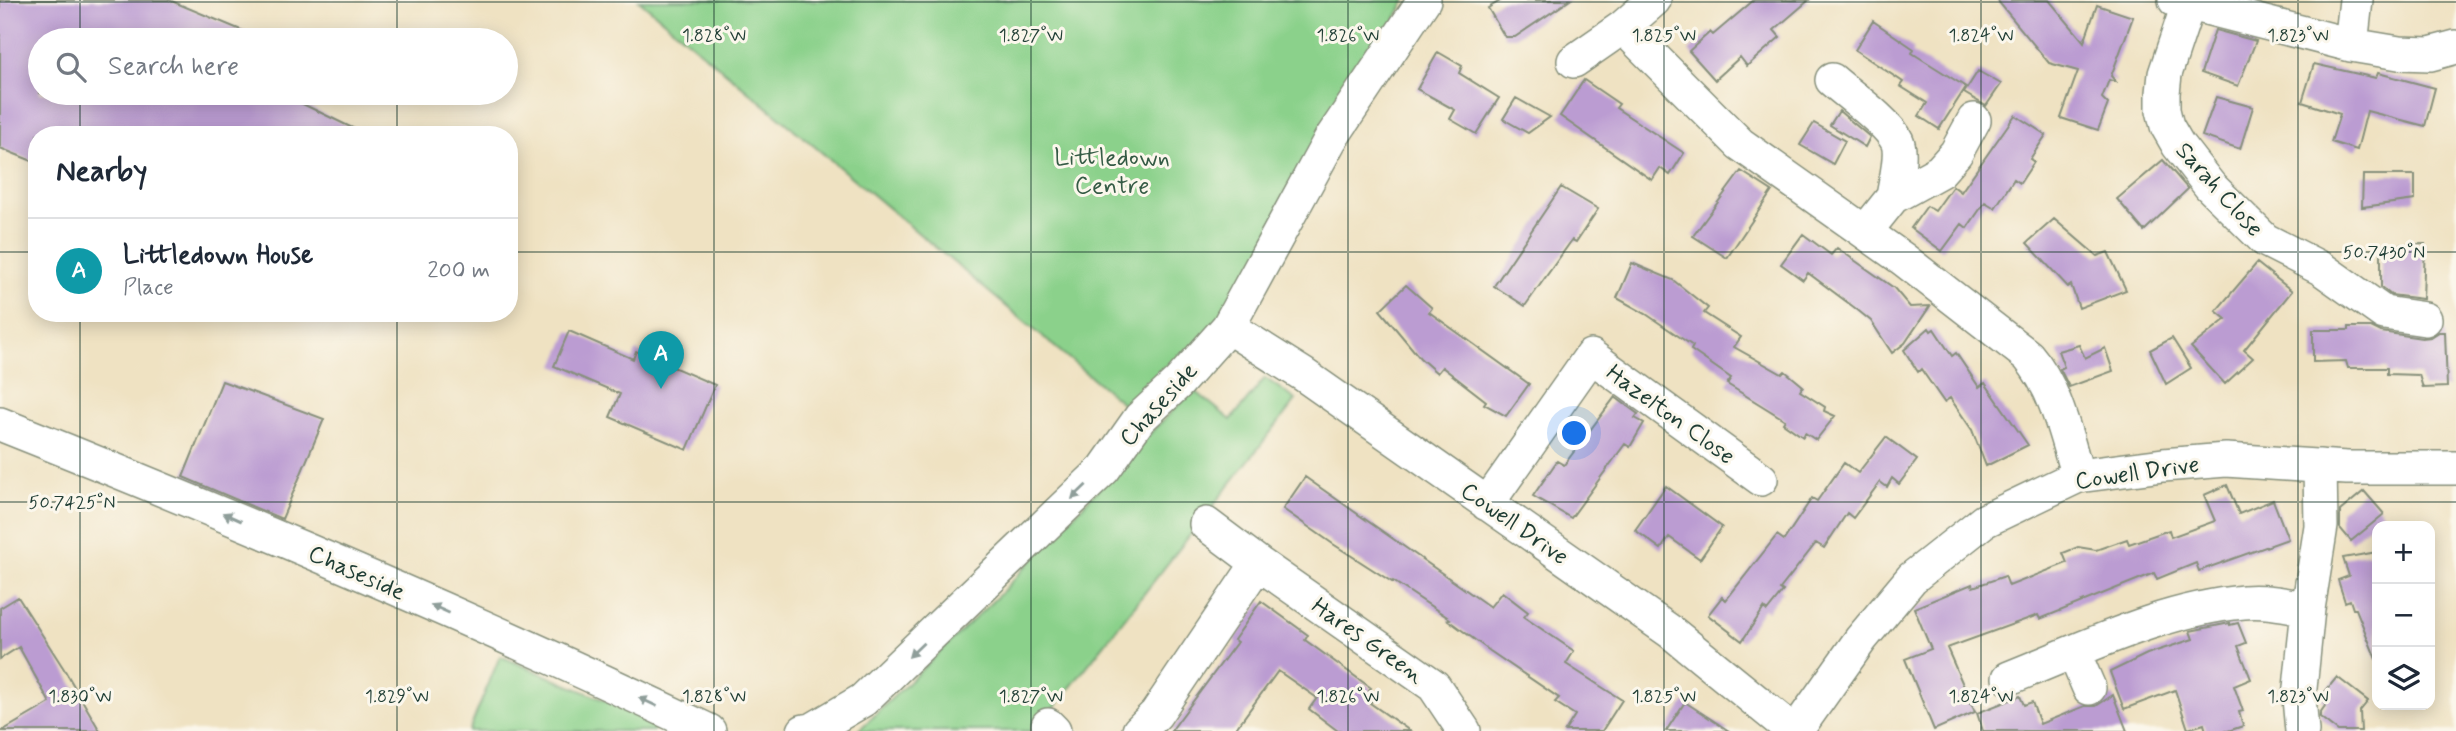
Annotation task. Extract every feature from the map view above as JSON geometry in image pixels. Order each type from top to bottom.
[{"type":"street","name":"Chaseside","points":[[804,731],[812,730],[863,700],[1104,469],[1140,418],[1178,383],[1228,327],[1331,140],[1424,0]]},
{"type":"street","points":[[1574,61],[1623,27],[1654,0]]},
{"type":"street","points":[[2351,45],[2356,0]]},
{"type":"street","points":[[2182,3],[2351,45],[2430,54],[2456,47]]},
{"type":"street","name":"Sarah Close","points":[[2182,3],[2163,93],[2163,110],[2167,125],[2178,145],[2210,186],[2265,240],[2322,269],[2385,313],[2425,319]]},
{"type":"street","points":[[1623,27],[1740,144],[1865,232],[2028,356],[2053,395],[2078,476]]},
{"type":"street","points":[[1832,80],[1886,126],[1898,143],[1893,197]]},
{"type":"street","points":[[1865,232],[1893,197],[1940,171],[1956,153],[1974,120]]},
{"type":"street","name":"Cowell Drive","points":[[1228,327],[1304,375],[1681,639],[1795,731],[1861,639],[1912,578],[1984,521],[2078,476],[2226,460],[2319,466],[2456,468]]},
{"type":"street","name":"Hazelton Close","points":[[1487,504],[1591,356],[1761,479]]},
{"type":"street","name":"Chaseside","points":[[0,424],[219,511],[613,685],[709,731]]},
{"type":"street","points":[[2302,731],[2299,698],[2308,610],[2321,526],[2319,466]]},
{"type":"street","name":"Hares Green","points":[[1206,524],[1434,686],[1464,731]]},
{"type":"street","points":[[1139,731],[1156,714],[1258,563]]},
{"type":"street","points":[[2009,678],[2167,616],[2245,601],[2274,603],[2308,610]]},
{"type":"street","points":[[2074,653],[2089,688]]},
{"type":"green space","name":"Littledown Centre","points":[[639,0],[1406,0],[1228,327],[1140,418]]},
{"type":"green space","points":[[1265,378],[1296,400],[1051,712],[1033,731],[858,731],[1003,591],[1194,390],[1231,420]]},
{"type":"green space","points":[[500,656],[656,722],[653,731],[469,731]]},
{"type":"building","points":[[0,0],[169,0],[236,28],[28,28],[28,105],[305,105],[348,126],[28,126],[28,159],[0,148]]},
{"type":"building","points":[[1502,0],[1570,0],[1515,37],[1505,37],[1488,8]]},
{"type":"building","points":[[1754,0],[1809,0],[1774,30],[1780,37],[1747,66],[1740,57],[1715,80],[1689,51],[1710,32],[1713,35]]},
{"type":"building","points":[[1997,0],[2049,0],[2084,42],[2097,5],[2133,17],[2111,76],[2116,82],[2109,80],[2102,98],[2108,104],[2098,130],[2061,118],[2078,71],[2049,63]]},
{"type":"building","points":[[1873,21],[1914,49],[1912,53],[1966,87],[1939,129],[1919,116],[1927,103],[1900,86],[1903,82],[1855,50]]},
{"type":"building","points":[[2215,30],[2256,41],[2238,86],[2201,73]]},
{"type":"building","points":[[1438,52],[1462,66],[1459,73],[1499,98],[1476,134],[1450,119],[1455,110],[1417,89]]},
{"type":"building","points":[[2314,64],[2376,78],[2378,73],[2435,88],[2425,126],[2367,111],[2357,150],[2331,142],[2340,114],[2302,102]]},
{"type":"building","points":[[1978,71],[2001,84],[1986,106],[1964,93]]},
{"type":"building","points":[[1584,80],[1619,104],[1616,108],[1684,153],[1670,175],[1660,168],[1652,180],[1560,116]]},
{"type":"building","points":[[2216,97],[2253,107],[2240,149],[2202,136]]},
{"type":"building","points":[[1516,98],[1550,117],[1528,133],[1503,119]]},
{"type":"building","points":[[1839,111],[1870,137],[1865,147],[1830,125]]},
{"type":"building","points":[[2015,115],[2046,135],[2030,159],[2034,162],[2020,183],[2014,179],[1995,208],[1985,202],[1967,228],[1962,224],[1942,251],[1911,228],[1927,206],[1935,211],[1953,186],[1961,192]]},
{"type":"building","points":[[1814,123],[1845,141],[1833,164],[1800,145]]},
{"type":"building","points":[[2163,160],[2188,189],[2144,231],[2117,199]]},
{"type":"building","points":[[1741,171],[1772,191],[1727,258],[1693,236]]},
{"type":"building","points":[[2363,175],[2415,175],[2415,200],[2362,207]]},
{"type":"building","points":[[1561,187],[1598,209],[1576,242],[1572,240],[1525,306],[1494,286]]},
{"type":"building","points":[[2054,219],[2097,256],[2108,252],[2126,290],[2079,308],[2071,285],[2068,287],[2027,243]]},
{"type":"building","points":[[1803,234],[1831,255],[1837,248],[1894,288],[1910,307],[1930,306],[1905,343],[1892,353],[1871,321],[1855,308],[1808,273],[1803,280],[1781,264]]},
{"type":"building","points":[[2425,244],[2423,299],[2391,295],[2381,287],[2381,245]]},
{"type":"building","points":[[1632,263],[1673,280],[1708,308],[1704,313],[1741,337],[1734,347],[1782,374],[1785,371],[1803,386],[1800,391],[1825,407],[1824,411],[1835,416],[1816,440],[1805,433],[1803,437],[1783,423],[1785,420],[1727,384],[1731,378],[1691,350],[1693,346],[1617,298]]},
{"type":"building","points":[[2257,263],[2292,291],[2244,350],[2253,358],[2225,384],[2191,347],[2226,319],[2216,311]]},
{"type":"building","points":[[1406,285],[1432,308],[1429,312],[1529,384],[1506,416],[1484,404],[1486,401],[1442,367],[1437,373],[1420,358],[1380,310]]},
{"type":"building","points":[[2349,327],[2371,327],[2381,332],[2422,338],[2445,332],[2447,387],[2423,388],[2419,375],[2387,374],[2387,368],[2348,368],[2346,361],[2313,362],[2313,330],[2349,330]]},
{"type":"building","points":[[1929,328],[1931,331],[1934,329],[1952,356],[1956,353],[1979,387],[1985,383],[2028,445],[1986,466],[1972,430],[1950,398],[1944,402],[1921,369],[1918,372],[1904,350]]},
{"type":"building","points":[[569,331],[633,359],[636,351],[715,385],[687,450],[610,417],[620,394],[554,366]]},
{"type":"building","points":[[2172,338],[2191,368],[2166,384],[2150,350]]},
{"type":"building","points":[[2079,345],[2085,358],[2105,348],[2113,371],[2069,387],[2060,369],[2064,367],[2058,351]]},
{"type":"building","points":[[222,381],[324,419],[282,519],[183,477]]},
{"type":"building","points":[[1615,397],[1638,414],[1635,418],[1644,423],[1630,447],[1625,444],[1571,518],[1533,496],[1557,461],[1564,465]]},
{"type":"building","points":[[1886,437],[1917,460],[1899,484],[1892,478],[1887,487],[1880,482],[1853,518],[1847,513],[1824,548],[1816,543],[1780,589],[1783,591],[1767,611],[1764,608],[1742,641],[1708,615],[1722,597],[1726,600],[1777,535],[1784,540],[1812,498],[1817,501],[1844,463],[1858,473]]},
{"type":"building","points":[[1305,477],[1490,607],[1502,592],[1528,612],[1524,617],[1574,651],[1566,664],[1622,700],[1602,731],[1565,731],[1575,715],[1555,702],[1559,698],[1490,651],[1448,620],[1450,619],[1283,509]]},
{"type":"building","points":[[2227,485],[2239,514],[2273,500],[2288,539],[2199,571],[2196,563],[2157,579],[2154,573],[2040,619],[2038,615],[1947,648],[1975,712],[1934,730],[1905,659],[1931,649],[1914,608],[1972,584],[1973,587],[2005,576],[2009,586],[2067,563],[2063,553],[2078,547],[2096,550],[2127,539],[2129,544],[2169,530],[2171,537],[2215,521],[2204,495]]},
{"type":"building","points":[[1666,486],[1722,527],[1700,559],[1669,537],[1661,549],[1635,530]]},
{"type":"building","points":[[2364,491],[2384,514],[2372,521],[2351,541],[2340,528],[2340,511]]},
{"type":"building","points":[[2372,553],[2372,649],[2356,609],[2353,609],[2350,600],[2345,602],[2338,580],[2349,576],[2343,558]]},
{"type":"building","points":[[18,597],[100,731],[2,731],[50,703],[19,647],[0,659],[0,608]]},
{"type":"building","points":[[1261,601],[1308,635],[1305,640],[1371,688],[1369,691],[1376,696],[1370,703],[1410,731],[1338,731],[1309,709],[1317,698],[1278,671],[1234,731],[1171,731],[1237,642],[1234,640]]},
{"type":"building","points":[[2238,623],[2246,643],[2238,646],[2251,679],[2234,686],[2243,711],[2239,712],[2243,726],[2228,731],[2206,731],[2204,724],[2188,729],[2175,690],[2124,709],[2110,672],[2147,654],[2193,639],[2190,631]]},
{"type":"building","points":[[2337,677],[2368,701],[2360,711],[2361,731],[2338,731],[2320,717],[2327,703],[2320,698]]},
{"type":"building","points":[[2113,695],[2127,731],[1983,731],[1977,713],[2020,696],[2024,705],[2032,702],[2040,724],[2085,706],[2096,706]]},
{"type":"building","points":[[1685,702],[1729,731],[1666,731]]},
{"type":"place","name":"Littledown House","points":[[661,389]]}]
